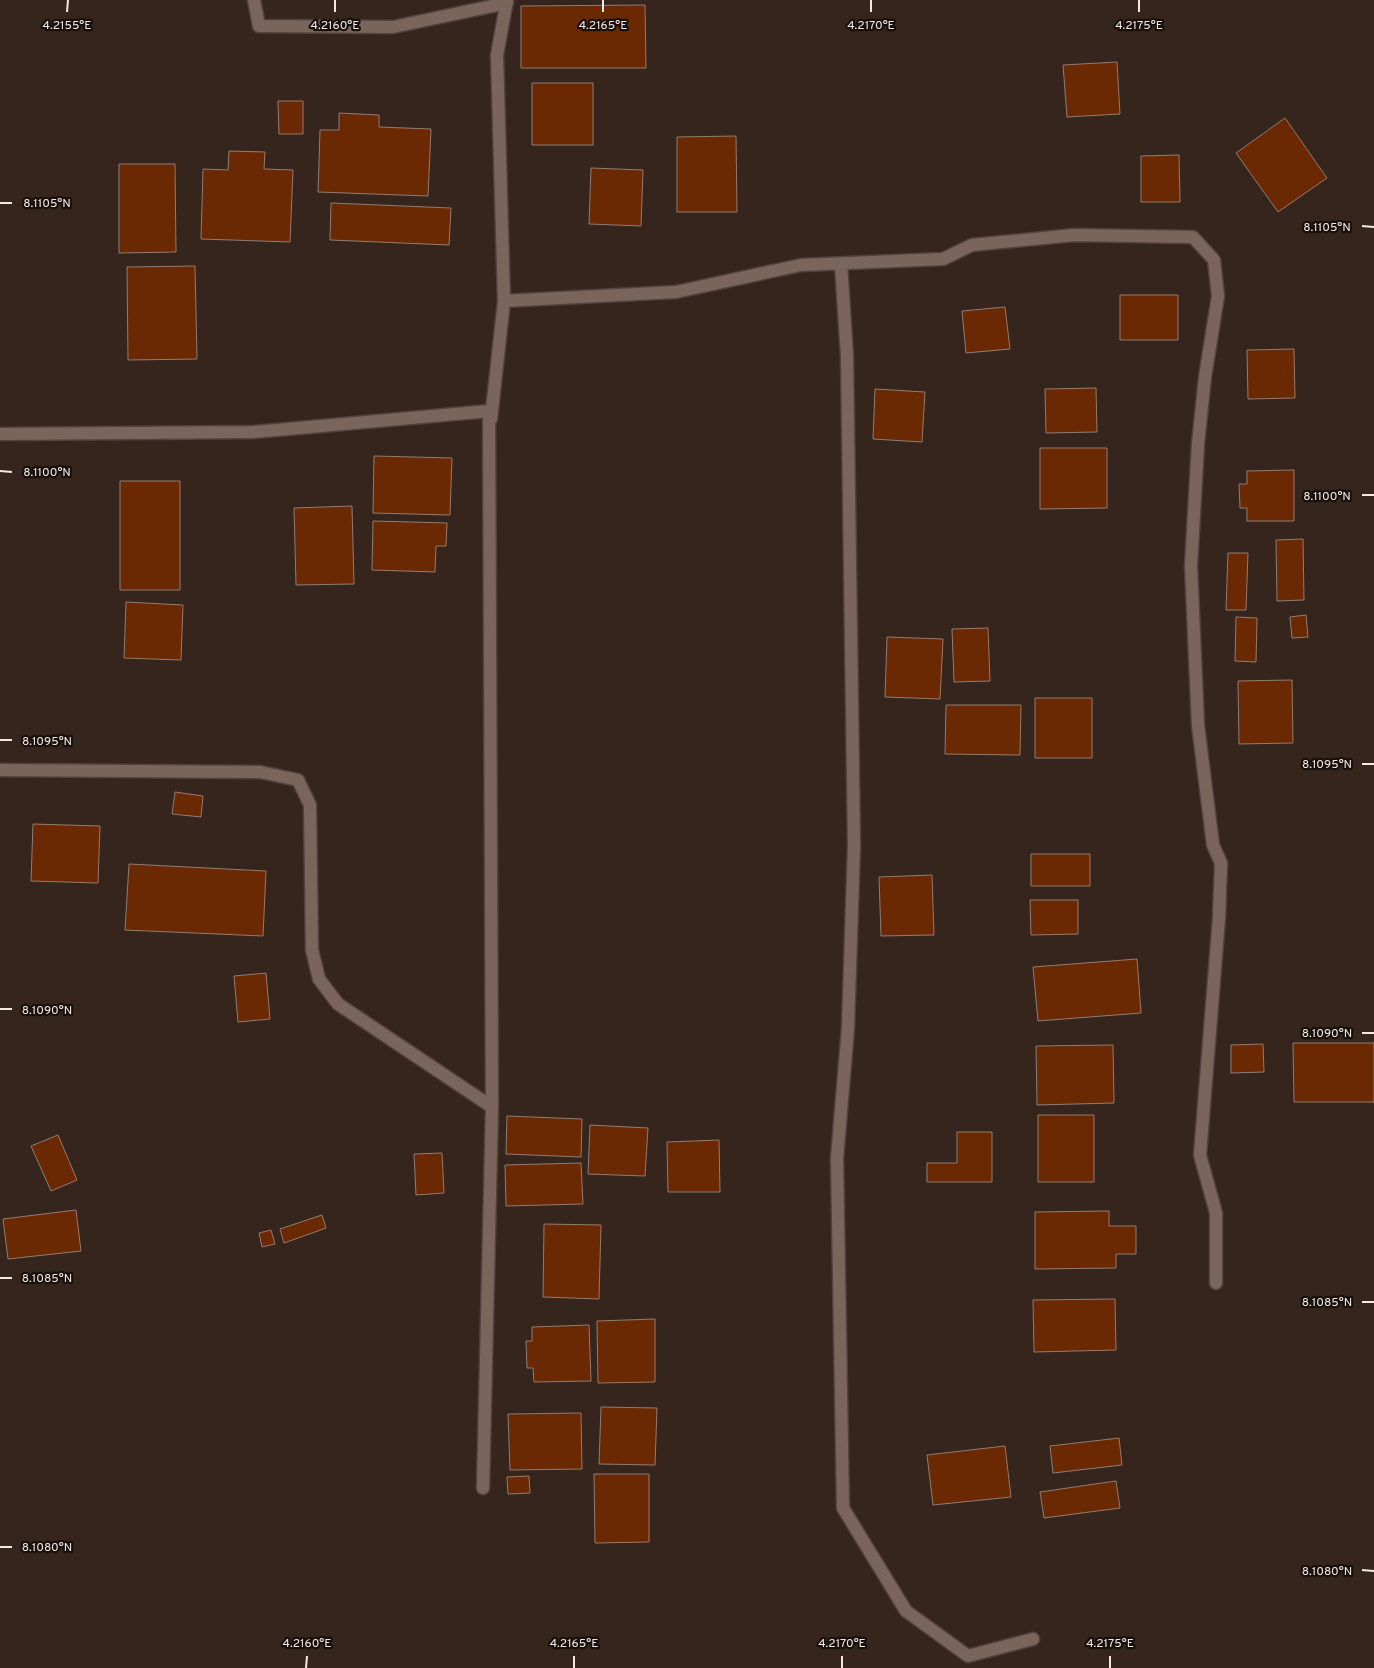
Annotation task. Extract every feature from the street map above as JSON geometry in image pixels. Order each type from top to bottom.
[{"type":"street","points":[[254,0],[259,26],[393,27],[507,2],[497,55],[504,301],[489,438]]},
{"type":"street","points":[[504,301],[676,292],[801,265],[943,259],[972,245],[1074,235],[1193,237],[1214,260],[1218,296],[1205,377],[1198,444],[1191,566],[1198,725],[1213,845],[1221,863],[1219,918],[1200,1155],[1216,1213],[1216,1284]]},
{"type":"street","points":[[841,264],[847,356],[854,845],[848,1028],[837,1158],[843,1508],[906,1611],[968,1656],[1033,1640]]},
{"type":"street","points":[[0,434],[253,432],[489,411],[492,1107],[483,1488]]},
{"type":"street","points":[[0,770],[260,772],[298,780],[310,805],[312,950],[319,979],[338,1004],[492,1107]]},
{"type":"building","points":[[645,5],[646,68],[521,68],[521,6]]},
{"type":"building","points":[[1117,62],[1120,114],[1067,117],[1063,65]]},
{"type":"building","points":[[532,83],[593,83],[593,145],[532,145]]},
{"type":"building","points":[[278,101],[303,101],[303,134],[279,134]]},
{"type":"building","points":[[339,113],[379,115],[379,127],[431,129],[428,196],[318,192],[320,130],[339,130]]},
{"type":"building","points":[[1285,118],[1327,178],[1278,212],[1236,153]]},
{"type":"building","points":[[736,136],[737,212],[677,212],[677,137]]},
{"type":"building","points":[[229,151],[265,152],[264,169],[293,170],[290,242],[201,239],[203,169],[228,170]]},
{"type":"building","points":[[1179,155],[1180,202],[1141,202],[1141,156]]},
{"type":"building","points":[[119,164],[175,164],[176,252],[119,253]]},
{"type":"building","points":[[591,168],[643,170],[641,226],[589,224]]},
{"type":"building","points":[[331,203],[451,208],[449,245],[330,240]]},
{"type":"building","points":[[195,266],[197,359],[128,360],[127,267]]},
{"type":"building","points":[[1120,295],[1178,295],[1178,340],[1120,340]]},
{"type":"building","points":[[1005,307],[1010,349],[966,353],[962,311]]},
{"type":"building","points":[[1294,349],[1295,398],[1248,399],[1247,350]]},
{"type":"building","points":[[1096,388],[1097,432],[1046,433],[1045,389]]},
{"type":"building","points":[[875,389],[925,392],[922,442],[873,439]]},
{"type":"building","points":[[1040,448],[1107,448],[1107,508],[1040,509]]},
{"type":"building","points":[[374,456],[452,458],[450,515],[373,513]]},
{"type":"building","points":[[1294,470],[1294,521],[1247,521],[1247,508],[1240,508],[1239,484],[1247,484],[1247,471]]},
{"type":"building","points":[[120,481],[180,481],[180,590],[120,590]]},
{"type":"building","points":[[352,506],[354,584],[296,585],[294,508]]},
{"type":"building","points":[[373,521],[447,523],[446,546],[436,546],[435,572],[372,570]]},
{"type":"building","points":[[1303,539],[1304,600],[1277,601],[1276,540]]},
{"type":"building","points":[[1228,553],[1248,553],[1246,610],[1226,610]]},
{"type":"building","points":[[126,602],[183,605],[181,660],[124,658]]},
{"type":"building","points":[[1306,615],[1308,637],[1292,638],[1290,617]]},
{"type":"building","points":[[1236,617],[1257,618],[1256,662],[1235,661]]},
{"type":"building","points":[[988,628],[990,681],[954,682],[952,629]]},
{"type":"building","points":[[887,637],[943,639],[940,699],[885,697]]},
{"type":"building","points":[[1292,680],[1293,743],[1239,744],[1238,681]]},
{"type":"building","points":[[1035,698],[1092,698],[1092,758],[1035,758]]},
{"type":"building","points":[[946,705],[1021,705],[1020,755],[945,754]]},
{"type":"building","points":[[175,792],[203,796],[201,817],[172,814]]},
{"type":"building","points":[[33,824],[100,826],[98,883],[31,881]]},
{"type":"building","points":[[1031,854],[1090,854],[1090,886],[1031,886]]},
{"type":"building","points":[[129,864],[266,871],[263,936],[125,930]]},
{"type":"building","points":[[932,875],[934,935],[881,936],[879,877]]},
{"type":"building","points":[[1030,900],[1078,900],[1078,934],[1031,935]]},
{"type":"building","points":[[1137,959],[1141,1013],[1038,1021],[1033,967]]},
{"type":"building","points":[[266,973],[270,1019],[238,1022],[234,976]]},
{"type":"building","points":[[1293,1043],[1374,1043],[1374,1102],[1294,1102]]},
{"type":"building","points":[[1263,1044],[1264,1072],[1231,1073],[1231,1045]]},
{"type":"building","points":[[1113,1045],[1114,1103],[1037,1105],[1036,1046]]},
{"type":"building","points":[[1038,1115],[1094,1115],[1094,1182],[1038,1182]]},
{"type":"building","points":[[507,1116],[582,1119],[581,1157],[506,1154]]},
{"type":"building","points":[[590,1125],[648,1128],[645,1176],[588,1174]]},
{"type":"building","points":[[957,1132],[992,1132],[992,1182],[927,1182],[927,1163],[957,1163]]},
{"type":"building","points":[[58,1135],[77,1180],[51,1191],[31,1146]]},
{"type":"building","points":[[719,1140],[720,1192],[668,1192],[667,1142]]},
{"type":"building","points":[[442,1153],[444,1193],[416,1195],[414,1154]]},
{"type":"building","points":[[581,1163],[583,1204],[506,1206],[505,1165]]},
{"type":"building","points":[[76,1210],[81,1251],[8,1259],[3,1219]]},
{"type":"building","points":[[1109,1211],[1109,1226],[1136,1226],[1136,1254],[1116,1254],[1116,1268],[1035,1269],[1035,1212]]},
{"type":"building","points":[[322,1215],[326,1228],[284,1243],[280,1229]]},
{"type":"building","points":[[544,1224],[601,1225],[599,1299],[543,1297]]},
{"type":"building","points":[[271,1230],[275,1244],[262,1247],[259,1233]]},
{"type":"building","points":[[1115,1299],[1116,1350],[1034,1352],[1033,1300]]},
{"type":"building","points":[[655,1319],[655,1382],[598,1383],[597,1321]]},
{"type":"building","points":[[589,1325],[591,1381],[534,1382],[533,1368],[527,1368],[526,1341],[532,1341],[532,1327]]},
{"type":"building","points":[[601,1407],[657,1408],[655,1465],[599,1464]]},
{"type":"building","points":[[581,1413],[582,1469],[510,1470],[508,1414]]},
{"type":"building","points":[[1119,1438],[1122,1465],[1053,1473],[1050,1446]]},
{"type":"building","points":[[1005,1446],[1011,1497],[933,1505],[927,1455]]},
{"type":"building","points":[[594,1474],[649,1474],[649,1542],[595,1543]]},
{"type":"building","points":[[529,1476],[530,1493],[508,1494],[507,1477]]},
{"type":"building","points":[[1116,1481],[1120,1508],[1044,1518],[1040,1492]]}]
